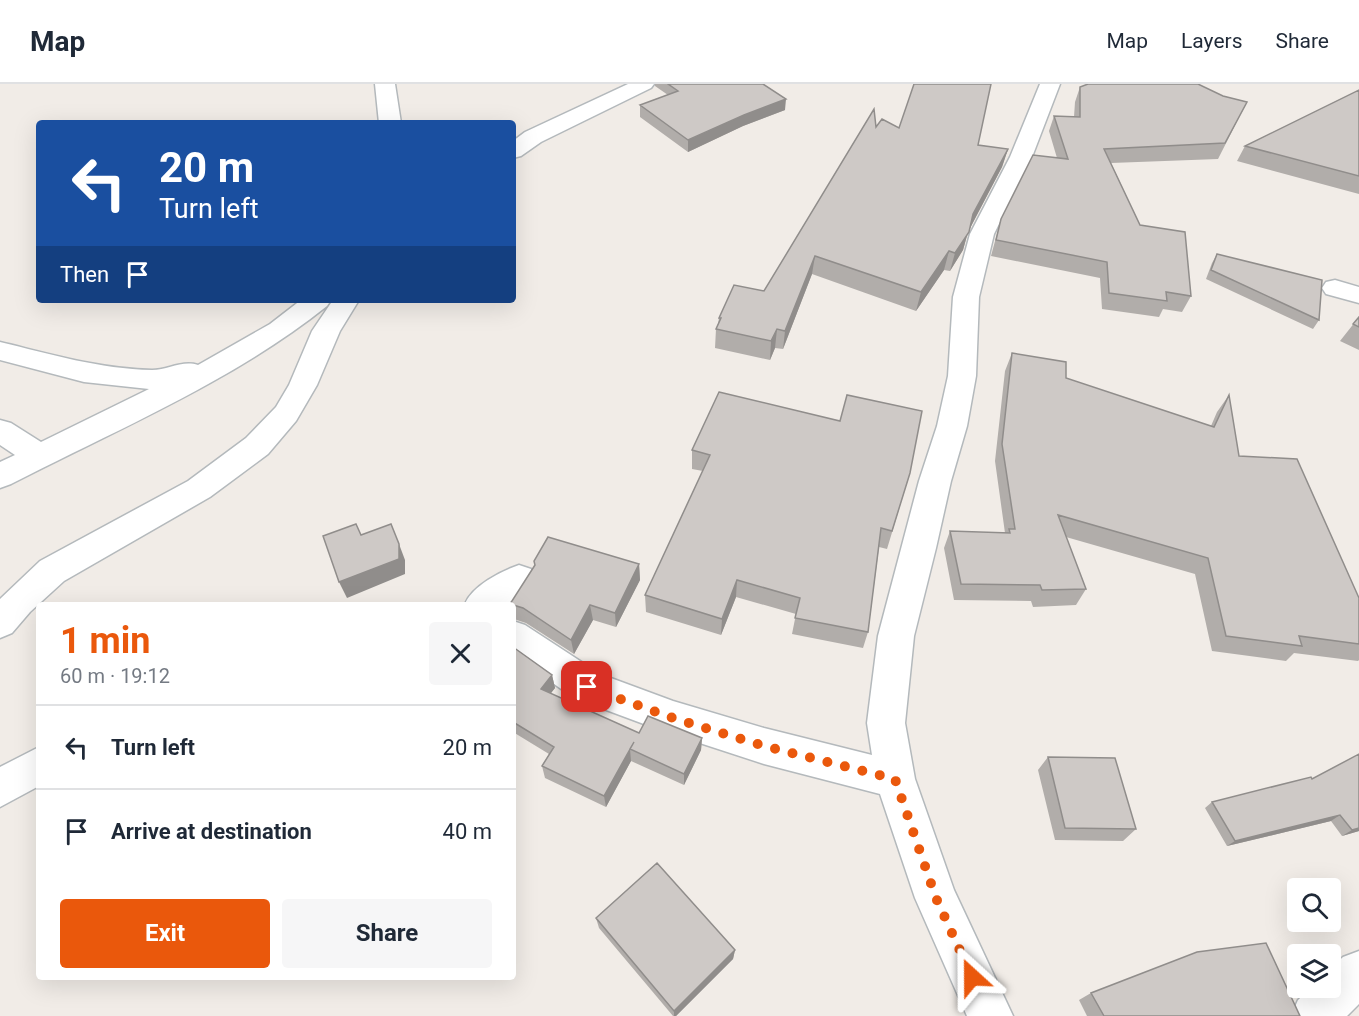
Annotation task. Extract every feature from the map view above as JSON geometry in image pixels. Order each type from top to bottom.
[{"type":"street","points":[[386,84],[390,120]]},
{"type":"street","points":[[516,149],[533,138],[644,84]]},
{"type":"street","points":[[990,1016],[936,898],[895,779],[886,723],[896,636],[920,548],[934,481],[952,426],[962,376],[966,297],[982,234],[1021,157],[1050,84]]},
{"type":"street","points":[[0,476],[221,365],[280,330],[312,303]]},
{"type":"street","points":[[0,623],[18,602],[52,571],[199,489],[257,446],[286,414],[303,385],[326,331],[344,303]]},
{"type":"street","points":[[0,351],[84,372],[154,380],[221,365]]},
{"type":"street","points":[[0,431],[39,455]]},
{"type":"street","points":[[485,602],[519,579]]},
{"type":"street","points":[[516,638],[587,687],[673,718],[764,746],[895,779]]},
{"type":"street","points":[[0,788],[36,767]]},
{"type":"street","points":[[1314,1016],[1359,973]]},
{"type":"building","points":[[668,84],[763,84],[786,99],[688,140],[640,105],[678,91]]},
{"type":"building","points":[[914,84],[991,84],[978,145],[1008,149],[973,214],[969,232],[955,253],[949,251],[921,292],[815,256],[785,331],[777,329],[771,341],[716,329],[734,285],[764,291],[874,109],[876,127],[882,119],[899,128]]},
{"type":"building","points":[[1088,84],[1198,84],[1223,96],[1247,102],[1225,143],[1104,149],[1140,225],[1185,232],[1191,296],[1166,292],[1167,301],[1109,293],[1107,262],[996,240],[1001,219],[1033,155],[1068,159],[1054,116],[1080,117],[1080,87]]},
{"type":"building","points":[[1359,90],[1359,176],[1245,146]]},
{"type":"building","points":[[1217,254],[1322,280],[1319,320],[1211,270]]},
{"type":"building","points":[[1359,317],[1359,327],[1353,324]]},
{"type":"building","points":[[1012,353],[1066,362],[1066,378],[1214,427],[1229,395],[1239,456],[1297,459],[1359,598],[1359,644],[1299,636],[1302,646],[1226,636],[1208,558],[1058,515],[1086,589],[1042,590],[1040,585],[961,584],[950,531],[1010,533],[1009,529],[1015,529],[1002,444]]},
{"type":"building","points":[[719,392],[840,421],[847,395],[922,411],[910,473],[892,531],[881,528],[868,632],[795,618],[800,598],[737,580],[722,619],[645,595],[710,455],[692,450]]},
{"type":"building","points":[[356,524],[361,535],[391,524],[399,544],[399,559],[339,582],[323,536]]},
{"type":"building","points":[[548,537],[639,564],[615,613],[590,605],[571,640],[523,608],[516,606],[516,602],[511,602],[535,565],[534,561]]},
{"type":"building","points":[[516,649],[552,675],[541,689],[639,733],[648,716],[702,738],[684,774],[630,749],[604,796],[542,766],[554,747],[516,724]]},
{"type":"building","points":[[1359,754],[1359,828],[1352,830],[1340,815],[1235,841],[1212,802],[1311,777],[1312,779]]},
{"type":"building","points":[[1048,757],[1115,758],[1136,829],[1065,828]]},
{"type":"building","points":[[657,863],[735,950],[674,1011],[596,918]]},
{"type":"building","points":[[1266,943],[1287,988],[1287,998],[1292,998],[1300,1016],[1104,1016],[1091,993],[1197,952]]},
{"type":"route","points":[[587,687],[624,698],[673,718],[764,746],[895,779],[936,898],[972,977]]}]
